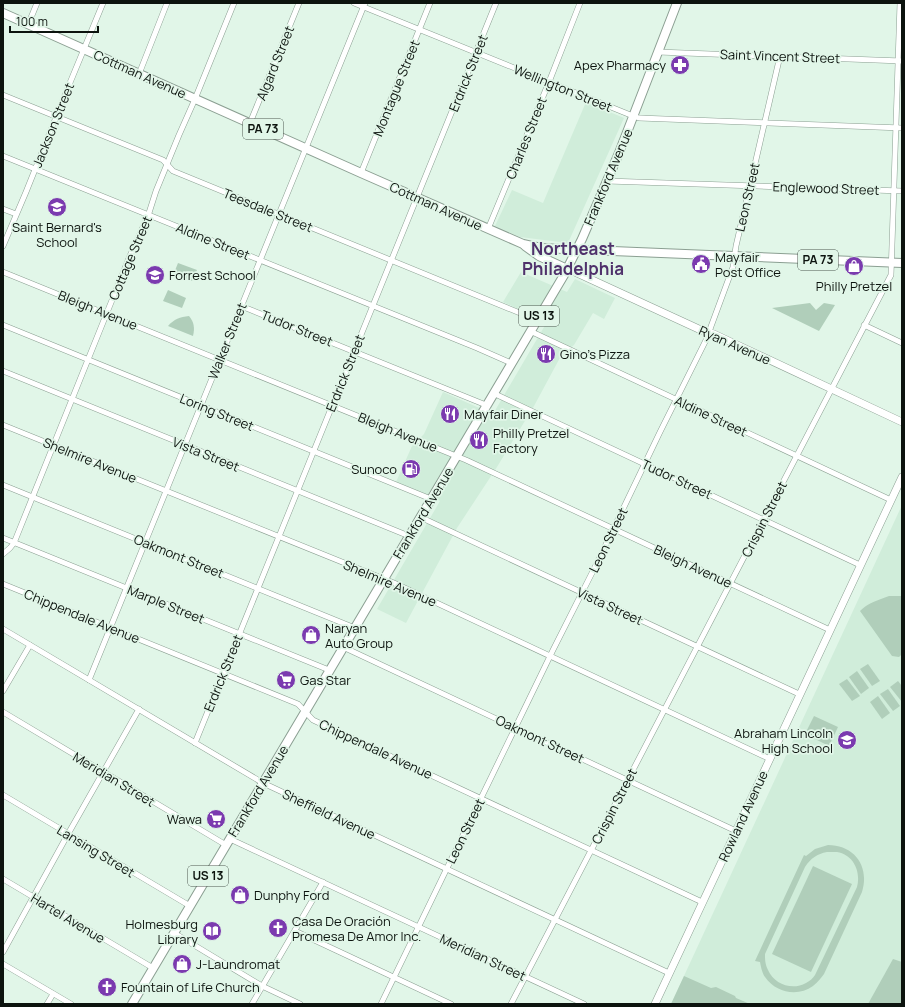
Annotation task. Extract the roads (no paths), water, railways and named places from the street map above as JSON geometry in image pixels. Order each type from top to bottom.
[{"type":"main road","name":"Frankford Avenue","points":[[132,1004],[567,269],[577,250],[607,181],[677,3]]},
{"type":"main road","name":"Cottman Avenue","points":[[3,13],[523,244],[541,248],[577,250],[902,263]]},
{"type":"main road","points":[[523,244],[539,256],[567,269]]},
{"type":"street","points":[[28,25],[37,3]]},
{"type":"street","name":"Jackson Street","points":[[3,246],[103,3]]},
{"type":"street","points":[[139,74],[167,3]]},
{"type":"street","name":"Cottage Street","points":[[3,554],[14,542],[33,497],[234,3]]},
{"type":"street","name":"Algard Street","points":[[250,123],[299,3]]},
{"type":"street","name":"Wellington Street","points":[[354,3],[364,5],[419,30],[633,116],[645,118],[902,128]]},
{"type":"street","name":"Montague Street","points":[[361,173],[430,3]]},
{"type":"street","name":"Erdrick Street","points":[[195,742],[496,3]]},
{"type":"street","name":"Charles Street","points":[[488,229],[580,3]]},
{"type":"street","name":"Crispin Street","points":[[511,1004],[891,275],[893,191],[900,61],[900,3]]},
{"type":"street","name":"Walker Street","points":[[89,680],[364,5]]},
{"type":"street","name":"Saint Vincent Street","points":[[658,52],[900,61]]},
{"type":"street","name":"Leon Street","points":[[381,1004],[709,333],[733,267],[734,256],[780,56]]},
{"type":"street","name":"Teesdale Street","points":[[3,95],[164,160],[173,172],[537,320]]},
{"type":"street","name":"Aldine Street","points":[[3,156],[511,363]]},
{"type":"street","name":"Englewood Street","points":[[607,181],[902,191]]},
{"type":"street","points":[[3,209],[16,214]]},
{"type":"street","name":"Ryan Avenue","points":[[567,269],[577,272],[902,422]]},
{"type":"street","name":"Bleigh Avenue","points":[[3,272],[456,456],[830,630]]},
{"type":"street","name":"Tudor Street","points":[[241,306],[486,405]]},
{"type":"street","name":"Loring Street","points":[[3,324],[431,499]]},
{"type":"street","points":[[864,325],[902,343]]},
{"type":"street","name":"Aldine Street","points":[[530,331],[891,500]]},
{"type":"street","name":"Vista Street","points":[[3,371],[409,536]]},
{"type":"street","name":"Tudor Street","points":[[493,393],[860,565]]},
{"type":"street","name":"Shelmire Avenue","points":[[3,425],[383,579],[770,759]]},
{"type":"street","name":"Rowland Avenue","points":[[655,1004],[902,477]]},
{"type":"street","name":"Oakmont Street","points":[[3,485],[354,628]]},
{"type":"street","name":"Vista Street","points":[[420,517],[799,694]]},
{"type":"street","name":"Marple Street","points":[[3,538],[329,670]]},
{"type":"street","name":"Chippendale Avenue","points":[[3,584],[298,704],[313,720],[702,902]]},
{"type":"street","name":"Sheffield Avenue","points":[[3,628],[263,783],[669,973]]},
{"type":"street","points":[[3,691],[30,645]]},
{"type":"street","name":"Oakmont Street","points":[[343,647],[736,831]]},
{"type":"street","points":[[3,952],[139,709]]},
{"type":"street","name":"Meridian Street","points":[[3,712],[103,772],[228,842],[324,882],[584,1004]]},
{"type":"street","name":"Lansing Street","points":[[3,795],[190,906]]},
{"type":"street","name":"Hartel Avenue","points":[[3,879],[153,968]]},
{"type":"street","points":[[252,1004],[324,882]]},
{"type":"street","points":[[295,931],[451,1004]]},
{"type":"street","points":[[174,933],[262,986],[300,1004]]},
{"type":"street","points":[[3,964],[71,1004]]},
{"type":"street","points":[[47,1004],[53,994]]},
{"type":"place","name":"Apex Pharmacy","points":[[680,65]]},
{"type":"place","name":"Saint Bernard's School","points":[[57,207]]},
{"type":"place","name":"Mayfair Post Office","points":[[701,264]]},
{"type":"place","name":"Philly Pretzel","points":[[854,266]]},
{"type":"place","name":"Forrest School","points":[[155,275]]},
{"type":"place","name":"Gino's Pizza","points":[[546,354]]},
{"type":"place","name":"Mayfair Diner","points":[[450,414]]},
{"type":"place","name":"Philly Pretzel Factory","points":[[479,440]]},
{"type":"place","name":"Sunoco","points":[[411,469]]},
{"type":"place","name":"Naryan Auto Group","points":[[311,635]]},
{"type":"place","name":"Gas Star","points":[[286,680]]},
{"type":"place","name":"Abraham Lincoln High School","points":[[847,740]]},
{"type":"place","name":"Wawa","points":[[216,819]]},
{"type":"place","name":"Dunphy Ford","points":[[240,895]]},
{"type":"place","name":"Casa De Oración Promesa De Amor Inc.","points":[[278,928]]},
{"type":"place","name":"Holmesburg Library","points":[[212,931]]},
{"type":"place","name":"J-Laundromat","points":[[182,964]]},
{"type":"place","name":"Fountain of Life Church","points":[[107,987]]},
{"type":"district","name":"Northeast Philadelphia","points":[[573,259]]}]
